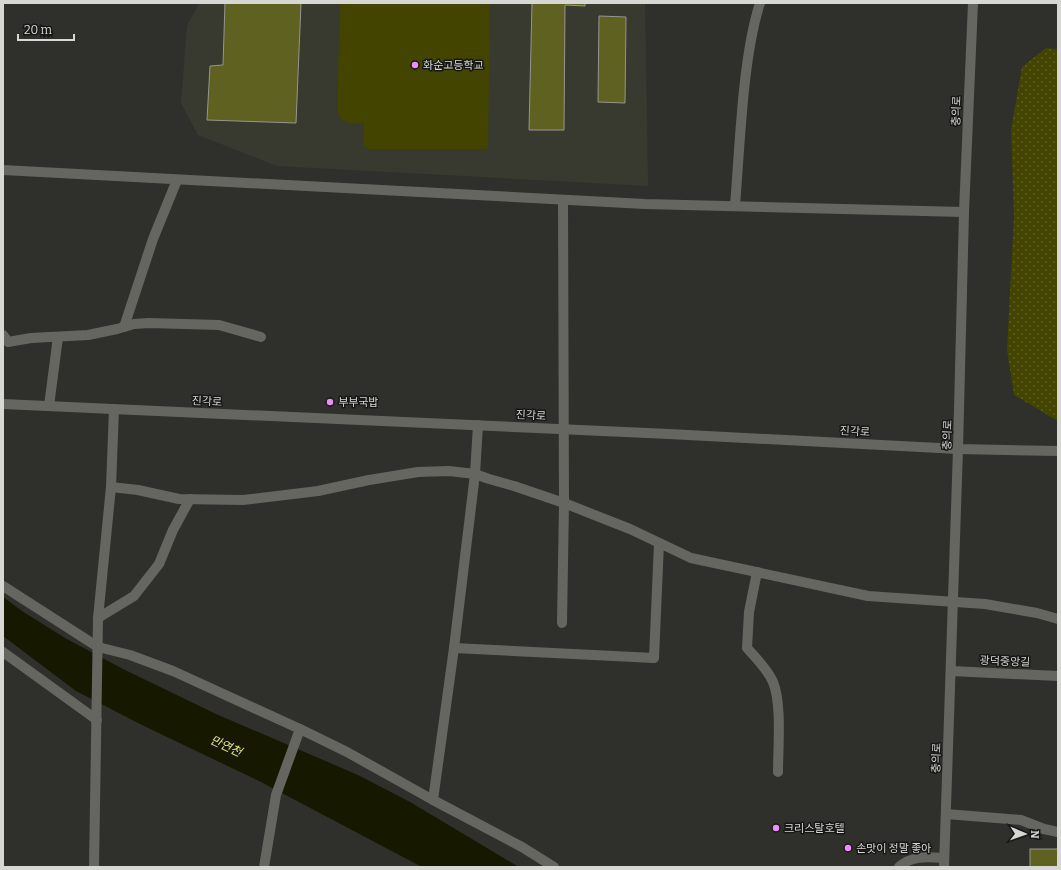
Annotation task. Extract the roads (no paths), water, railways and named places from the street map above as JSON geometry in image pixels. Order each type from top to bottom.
[{"type":"street","points":[[735,206],[741,123],[748,60],[752,33],[760,3]]},
{"type":"street","name":"충의로","points":[[944,862],[958,449],[964,212],[973,3]]},
{"type":"street","points":[[3,170],[645,204],[964,212]]},
{"type":"street","points":[[124,327],[153,239],[177,180]]},
{"type":"street","points":[[562,623],[564,503],[563,200]]},
{"type":"street","points":[[3,335],[8,342],[31,338],[88,335],[134,324],[149,323],[219,325],[261,338]]},
{"type":"street","points":[[50,406],[58,336]]},
{"type":"street","name":"진각로","points":[[3,404],[563,429],[958,449],[1058,451]]},
{"type":"street","points":[[94,867],[98,618],[111,487],[114,409]]},
{"type":"street","points":[[433,800],[454,648],[475,474],[478,425]]},
{"type":"street","points":[[111,487],[138,490],[179,499],[243,500],[284,496],[418,472],[449,471],[475,474],[564,503],[630,529],[691,558],[868,596],[985,604],[1037,612],[1058,618]]},
{"type":"street","points":[[98,618],[134,596],[159,564],[173,530],[190,499]]},
{"type":"street","points":[[454,648],[654,658],[659,543]]},
{"type":"street","points":[[757,572],[749,612],[747,648],[772,681],[778,698],[778,772]]},
{"type":"street","points":[[3,586],[98,648],[130,656],[173,670],[300,729],[347,752],[522,847],[554,867]]},
{"type":"street","points":[[3,652],[97,720]]},
{"type":"street","name":"광덕중앙길","points":[[951,671],[1058,676]]},
{"type":"street","points":[[264,867],[276,795],[300,729]]},
{"type":"street","points":[[946,814],[1021,820],[1044,829],[1058,832]]},
{"type":"street","points":[[899,867],[913,858],[920,857],[944,862]]},
{"type":"water","name":"만연천","points":[[3,597],[65,638],[123,669],[216,714],[358,775],[410,802],[519,867],[422,867],[261,782],[142,725],[76,691],[3,636]]},
{"type":"place","name":"화순고등학교","points":[[415,65]]},
{"type":"place","name":"부부국밥","points":[[330,402]]},
{"type":"place","name":"크리스탈호텔","points":[[776,828]]},
{"type":"place","name":"손맛이 정말 좋아","points":[[848,848]]}]
